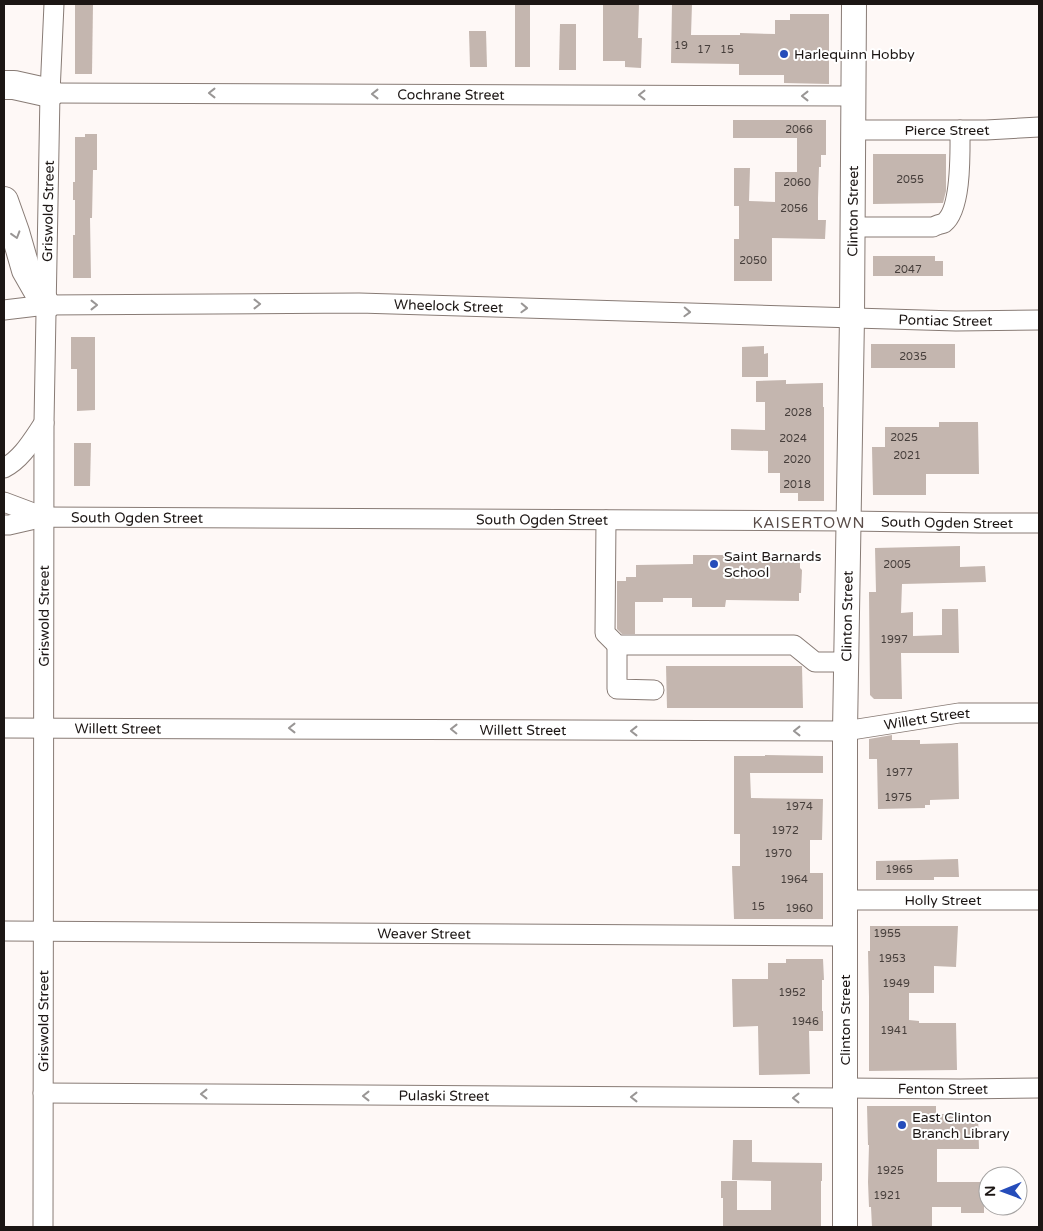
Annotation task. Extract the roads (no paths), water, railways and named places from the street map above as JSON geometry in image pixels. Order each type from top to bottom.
[{"type":"highway","points":[[4,85],[14,85],[50,93]]},
{"type":"highway","points":[[4,101],[50,93]]},
{"type":"highway","points":[[4,201],[26,270],[46,305]]},
{"type":"main road","name":"Clinton Street","points":[[845,1227],[845,730],[852,317],[854,4]]},
{"type":"street","name":"Griswold Street","points":[[43,1227],[44,423],[50,93],[54,4]]},
{"type":"street","name":"Cochrane Street","points":[[50,93],[854,96]]},
{"type":"street","name":"Pierce Street","points":[[853,130],[986,130],[1039,127]]},
{"type":"street","points":[[852,227],[933,227],[944,222],[952,211],[958,191],[960,130]]},
{"type":"street","name":"Wheelock Street","points":[[4,310],[46,305],[358,303],[852,317]]},
{"type":"street","name":"Pontiac Street","points":[[852,317],[956,321],[1039,320]]},
{"type":"street","points":[[4,468],[27,449],[44,423]]},
{"type":"street","name":"South Ogden Street","points":[[4,502],[44,516]]},
{"type":"street","name":"South Ogden Street","points":[[4,525],[44,516],[1039,523]]},
{"type":"street","points":[[606,520],[605,632],[617,645],[617,689],[654,690]]},
{"type":"street","points":[[617,645],[794,645],[815,662],[846,662]]},
{"type":"street","name":"Willett Street","points":[[4,728],[845,730],[959,713],[1039,713]]},
{"type":"street","name":"Holly Street","points":[[845,900],[1039,900]]},
{"type":"street","name":"Weaver Street","points":[[4,931],[845,936]]},
{"type":"street","name":"Fenton Street","points":[[845,1093],[1039,1088]]},
{"type":"street","name":"Pulaski Street","points":[[43,1093],[845,1093]]},
{"type":"place","name":"Harlequinn Hobby","points":[[784,54]]},
{"type":"place","name":"Saint Barnards School","points":[[714,564]]},
{"type":"place","name":"East Clinton Branch Library","points":[[902,1125]]},
{"type":"district","name":"KAISERTOWN","points":[[809,523]]}]
